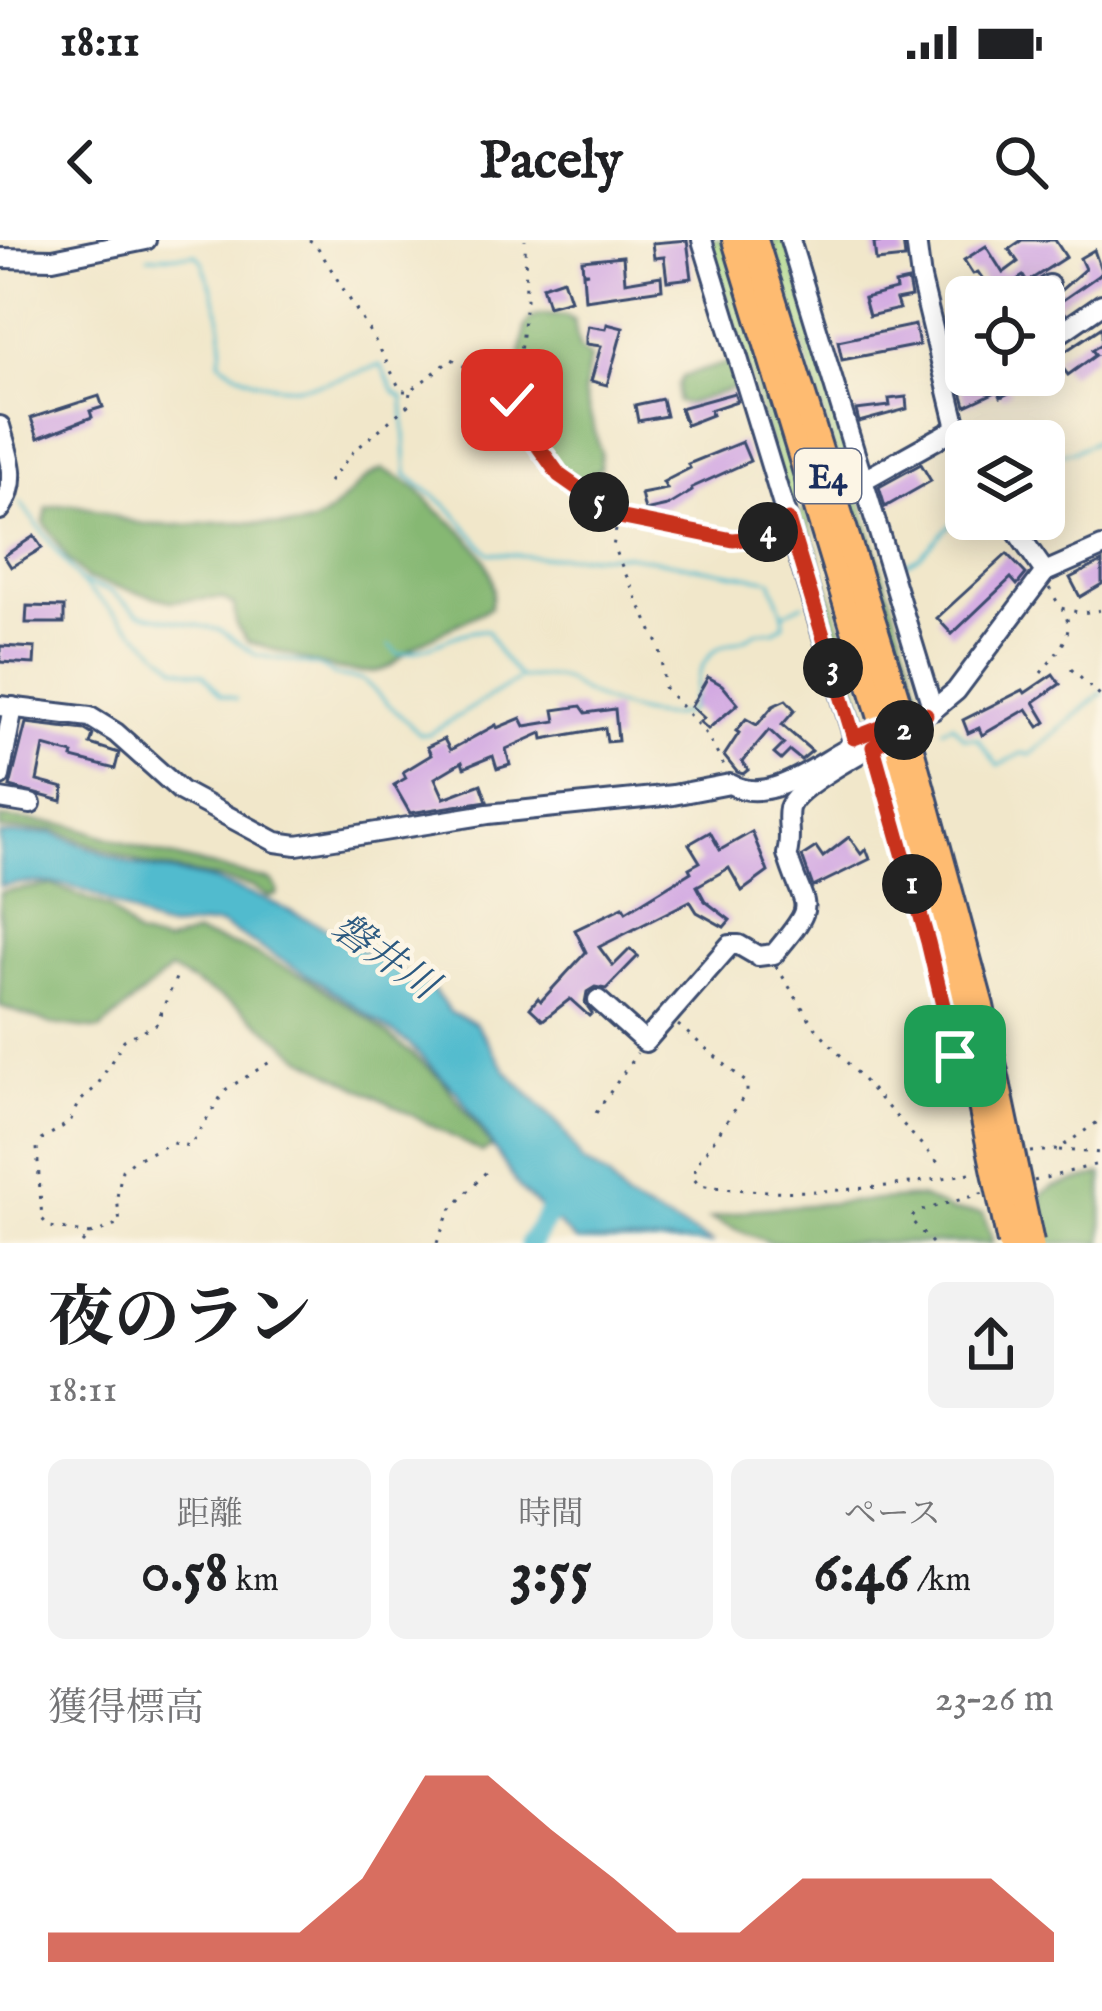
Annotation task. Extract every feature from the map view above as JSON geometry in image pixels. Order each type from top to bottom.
[{"type":"highway","name":"E4","points":[[735,240],[912,716],[962,1010],[1010,1243]]},
{"type":"highway","name":"E4","points":[[755,240],[912,716],[1031,1243]]},
{"type":"street","points":[[0,258],[52,259],[146,240]]},
{"type":"street","points":[[702,240],[854,738]]},
{"type":"street","points":[[790,240],[862,481],[912,716]]},
{"type":"street","points":[[916,240],[945,376]]},
{"type":"street","points":[[1065,330],[1102,304]]},
{"type":"street","points":[[0,426],[14,472],[12,492],[0,510]]},
{"type":"street","points":[[862,481],[945,435]]},
{"type":"street","points":[[1022,540],[1044,574]]},
{"type":"street","points":[[598,1000],[645,1042],[730,945],[740,945],[758,956],[769,955],[806,910],[787,854],[792,836],[788,809],[798,793],[956,691],[1044,574],[1102,547]]},
{"type":"street","points":[[0,776],[6,706],[90,717],[116,733],[182,791],[275,842],[297,845],[488,814],[673,795],[730,784],[761,792],[847,748],[854,738],[912,716]]},
{"type":"street","points":[[0,799],[32,804]]},
{"type":"path","points":[[309,240],[380,347],[401,391],[410,391],[452,359],[464,366],[480,405],[523,425],[559,475],[619,517],[733,540],[755,538],[788,520]]},
{"type":"path","points":[[512,422],[526,301],[525,240]]},
{"type":"path","points":[[329,482],[353,452],[408,405],[410,391]]},
{"type":"path","points":[[619,517],[613,547],[660,648],[664,687],[707,735],[730,784]]},
{"type":"path","points":[[1041,674],[1070,632],[1070,621],[1044,574]]},
{"type":"path","points":[[1061,608],[1082,613],[1102,610]]},
{"type":"path","points":[[1070,669],[1102,698]]},
{"type":"path","points":[[769,955],[814,1026],[940,1165]]},
{"type":"path","points":[[176,978],[157,1024],[124,1040],[97,1086],[78,1103],[70,1122],[41,1140],[41,1219],[50,1227],[90,1234],[120,1224],[117,1197],[122,1170],[172,1143],[190,1146],[225,1090],[270,1061]]},
{"type":"path","points":[[668,1016],[747,1083],[747,1091],[697,1164],[693,1178],[699,1185],[735,1190],[847,1189],[926,1182],[982,1170]]},
{"type":"path","points":[[596,1113],[645,1042]]},
{"type":"path","points":[[1058,1150],[1102,1153]]},
{"type":"path","points":[[437,1243],[448,1212],[486,1172]]},
{"type":"path","points":[[82,1243],[90,1234]]},
{"type":"green space","points":[[709,240],[724,240],[802,503],[790,506]]},
{"type":"green space","points":[[772,240],[787,240],[854,480],[845,485]]},
{"type":"green space","points":[[541,315],[574,321],[579,348],[590,358],[584,394],[601,453],[600,469],[579,479],[541,449],[519,405],[525,327]]},
{"type":"green space","points":[[733,361],[740,382],[736,388],[686,404],[678,402],[682,377]]},
{"type":"green space","points":[[383,469],[417,489],[471,540],[487,564],[493,592],[490,607],[417,646],[388,668],[370,672],[335,669],[248,642],[236,625],[234,605],[222,598],[171,601],[87,579],[68,560],[44,522],[47,508],[72,505],[145,524],[302,526],[325,516]]},
{"type":"green space","points":[[857,490],[923,704],[913,709],[846,493]]},
{"type":"green space","points":[[805,510],[869,723],[859,725],[795,517]]},
{"type":"green space","points":[[0,818],[71,825],[145,850],[272,881],[277,895],[269,897],[252,887],[145,865],[56,830],[0,830]]},
{"type":"green space","points":[[53,885],[110,908],[136,936],[165,944],[196,934],[245,949],[307,978],[370,1020],[441,1078],[492,1147],[482,1152],[303,1058],[241,1008],[170,970],[100,1030],[51,1024],[0,1006],[0,892]]},
{"type":"green space","points":[[1102,1174],[1102,1243],[1046,1243],[1041,1195],[1053,1187]]},
{"type":"green space","points":[[920,1197],[952,1211],[983,1213],[993,1243],[771,1243],[710,1219],[753,1209]]},
{"type":"water","points":[[53,833],[133,865],[205,878],[266,900],[340,935],[433,990],[451,1013],[475,1023],[507,1072],[562,1128],[582,1161],[609,1178],[626,1200],[714,1243],[576,1241],[521,1190],[458,1093],[408,1043],[323,984],[222,925],[160,927],[67,886],[37,882],[0,886],[0,835]]},
{"type":"building","points":[[687,240],[692,278],[667,281],[664,257],[654,258],[652,243]]},
{"type":"building","points":[[903,240],[905,258],[876,261],[874,243]]},
{"type":"building","points":[[1022,240],[1055,240],[1066,257],[1036,276],[981,276],[973,274],[964,260],[986,246],[1003,273],[1018,262],[1009,249]]},
{"type":"building","points":[[1094,250],[1102,273],[1065,298],[1065,287],[1085,269],[1080,258]]},
{"type":"building","points":[[623,256],[625,282],[661,276],[662,289],[585,300],[583,273],[588,272],[583,272],[582,260]]},
{"type":"building","points":[[563,279],[570,300],[548,306],[542,286]]},
{"type":"building","points":[[908,281],[911,297],[896,300],[899,309],[869,316],[864,298],[896,290],[895,284]]},
{"type":"building","points":[[607,324],[623,328],[607,385],[591,381],[601,346],[586,344],[586,336],[588,326],[606,329]]},
{"type":"building","points":[[915,325],[919,345],[842,360],[838,341]]},
{"type":"building","points":[[1102,327],[1102,344],[1092,350],[1096,355],[1068,375],[1065,351]]},
{"type":"building","points":[[734,393],[737,401],[686,425],[680,408]]},
{"type":"building","points":[[99,396],[103,407],[90,411],[92,417],[38,438],[31,418]]},
{"type":"building","points":[[963,396],[987,396],[966,406]]},
{"type":"building","points":[[906,397],[907,409],[859,422],[856,410],[890,406],[889,399]]},
{"type":"building","points":[[662,399],[666,416],[638,421],[635,405]]},
{"type":"building","points":[[742,442],[750,461],[691,488],[667,506],[645,511],[641,494],[667,489],[663,482],[690,468],[688,464]]},
{"type":"building","points":[[921,464],[931,481],[885,507],[879,487]]},
{"type":"building","points":[[34,536],[42,548],[11,567],[4,556]]},
{"type":"building","points":[[1007,554],[1026,574],[1017,585],[1011,578],[952,634],[937,618]]},
{"type":"building","points":[[1102,562],[1102,584],[1080,597],[1070,578]]},
{"type":"building","points":[[27,606],[64,607],[64,623],[26,623]]},
{"type":"building","points":[[0,646],[35,648],[34,664],[0,662]]},
{"type":"building","points":[[1053,674],[1060,684],[1034,702],[1046,722],[1039,727],[1027,709],[982,735],[979,728],[968,733],[963,720],[1025,693]]},
{"type":"building","points":[[708,677],[738,704],[708,729],[691,706]]},
{"type":"building","points":[[786,700],[795,710],[782,725],[812,751],[801,760],[790,751],[781,760],[774,754],[784,744],[769,730],[742,762],[748,770],[737,772],[724,756],[736,731],[746,719],[757,725],[773,706]]},
{"type":"building","points":[[581,706],[586,713],[615,709],[618,741],[607,742],[605,728],[543,739],[542,733],[506,749],[510,765],[497,769],[493,756],[464,768],[462,762],[435,778],[444,798],[481,784],[487,801],[410,813],[394,785],[406,778],[403,772],[431,755],[427,747],[444,739],[450,750],[496,725],[521,718],[525,726],[556,721],[554,710]]},
{"type":"building","points":[[26,723],[85,730],[93,735],[90,744],[119,753],[115,769],[44,746],[37,781],[64,788],[62,801],[10,787]]},
{"type":"building","points":[[710,832],[720,850],[752,832],[768,872],[742,891],[729,868],[697,886],[705,901],[730,920],[724,927],[697,912],[690,901],[599,947],[613,966],[630,949],[638,956],[606,989],[595,987],[587,992],[589,1016],[570,999],[543,1020],[530,1008],[586,952],[575,930],[623,907],[626,912],[691,872],[689,868],[700,862],[689,844]]},
{"type":"building","points":[[849,837],[861,854],[866,849],[870,859],[813,887],[802,856],[816,847],[823,857]]},
{"type":"waterway","points":[[148,257],[196,254],[202,261],[221,323],[219,361],[240,374],[298,387],[381,365],[394,392],[403,397],[407,475],[450,508],[489,553],[627,555],[771,580],[783,614]]},
{"type":"waterway","points":[[1065,453],[1102,438]]},
{"type":"waterway","points":[[20,502],[80,582],[176,667],[204,674],[220,694],[236,699]]},
{"type":"waterway","points":[[899,567],[920,556],[945,530]]},
{"type":"waterway","points":[[80,582],[110,591],[139,613],[220,630],[256,655],[363,680],[420,734],[429,734],[517,680]]},
{"type":"waterway","points":[[389,645],[398,654],[487,630],[520,678],[560,678],[609,703],[666,716],[690,710],[700,670],[711,655],[756,632],[774,631],[784,624],[783,614],[803,604]]},
{"type":"waterway","points":[[943,729],[952,724],[964,738],[977,738],[998,766],[1022,753],[1030,755],[1102,693]]},
{"type":"waterway","points":[[530,1243],[562,1193]]},
{"type":"route","points":[[512,400],[512,422],[523,425],[559,475],[619,517],[733,540],[755,538],[788,520],[854,738],[926,714],[873,747],[955,1056]]},
{"type":"water label","name":"磐井川","points":[[386,955]]}]
